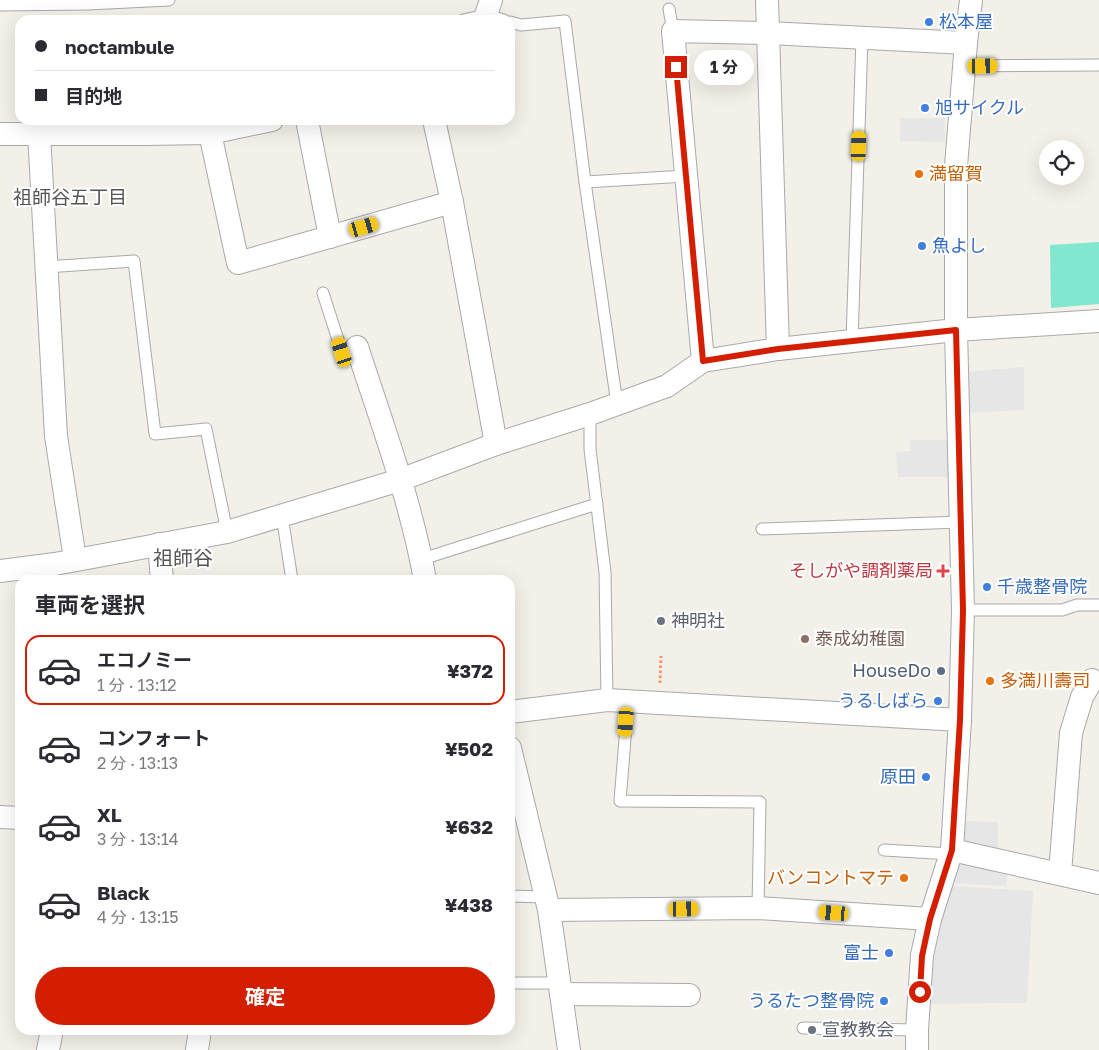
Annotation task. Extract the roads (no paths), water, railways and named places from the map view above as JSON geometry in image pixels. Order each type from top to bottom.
[{"type":"street","points":[[767,0],[778,349]]},
{"type":"street","points":[[917,1040],[922,956],[930,919],[951,852],[960,720],[963,610],[956,330],[956,166],[971,0]]},
{"type":"street","points":[[703,361],[674,31],[768,33],[966,43]]},
{"type":"street","points":[[0,134],[210,132],[246,125]]},
{"type":"street","points":[[308,125],[330,237]]},
{"type":"street","points":[[435,125],[452,202],[496,444]]},
{"type":"street","points":[[210,132],[238,263],[452,202]]},
{"type":"street","points":[[39,134],[62,568]]},
{"type":"street","points":[[0,571],[62,568],[159,544],[227,532],[282,516],[400,480],[496,444],[590,414],[668,386],[703,361],[778,349],[956,330],[1099,321]]},
{"type":"street","points":[[357,347],[400,480],[424,570]]},
{"type":"street","points":[[159,544],[162,575]]},
{"type":"street","points":[[1060,873],[1071,733],[1082,697],[1096,680]]},
{"type":"street","points":[[515,711],[617,701],[960,720]]},
{"type":"street","points":[[515,770],[546,904],[569,1050]]},
{"type":"street","points":[[0,817],[15,818]]},
{"type":"street","points":[[951,852],[1060,873],[1099,884]]},
{"type":"street","points":[[546,904],[758,908],[930,919]]},
{"type":"street","points":[[560,989],[689,995]]},
{"type":"street","points":[[48,1050],[51,1035]]},
{"type":"street","points":[[197,1050],[199,1035]]},
{"type":"lane","points":[[0,5],[169,0]]},
{"type":"lane","points":[[669,8],[674,31]]},
{"type":"lane","points":[[515,23],[521,25],[566,21],[585,182],[617,404]]},
{"type":"lane","points":[[852,341],[862,38]]},
{"type":"lane","points":[[964,66],[1099,64]]},
{"type":"lane","points":[[585,182],[686,176]]},
{"type":"lane","points":[[46,267],[134,260],[155,434],[206,429],[227,532]]},
{"type":"lane","points":[[323,293],[342,352],[357,347]]},
{"type":"lane","points":[[590,414],[590,449],[605,572],[617,701],[620,801],[760,802],[758,908]]},
{"type":"lane","points":[[424,570],[597,504]]},
{"type":"lane","points":[[282,516],[291,575]]},
{"type":"lane","points":[[762,529],[962,522]]},
{"type":"lane","points":[[963,610],[1062,610],[1077,605],[1099,605]]},
{"type":"lane","points":[[884,850],[951,852]]},
{"type":"lane","points":[[515,897],[546,904]]},
{"type":"lane","points":[[515,984],[560,989]]},
{"type":"lane","points":[[803,1028],[917,1040]]},
{"type":"place","name":"松本屋","points":[[929,22]]},
{"type":"place","name":"旭サイクル","points":[[925,108]]},
{"type":"place","name":"満留賀","points":[[919,174]]},
{"type":"place","name":"魚よし","points":[[922,246]]},
{"type":"place","name":"そしがや調剤薬局","points":[[943,571]]},
{"type":"place","name":"千歳整骨院","points":[[987,587]]},
{"type":"place","name":"神明社","points":[[661,621]]},
{"type":"place","name":"泰成幼稚園","points":[[805,639]]},
{"type":"place","name":"HouseDo","points":[[941,671]]},
{"type":"place","name":"多満川壽司","points":[[990,681]]},
{"type":"place","name":"うるしばら","points":[[938,701]]},
{"type":"place","name":"原田","points":[[926,777]]},
{"type":"place","name":"バンコントマテ","points":[[904,878]]},
{"type":"place","name":"富士","points":[[889,953]]},
{"type":"place","name":"うるたつ整骨院","points":[[884,1001]]},
{"type":"place","name":"宣教教会","points":[[812,1030]]},
{"type":"district","name":"祖師谷五丁目","points":[[70,197]]},
{"type":"district","name":"祖師谷","points":[[183,558]]}]
